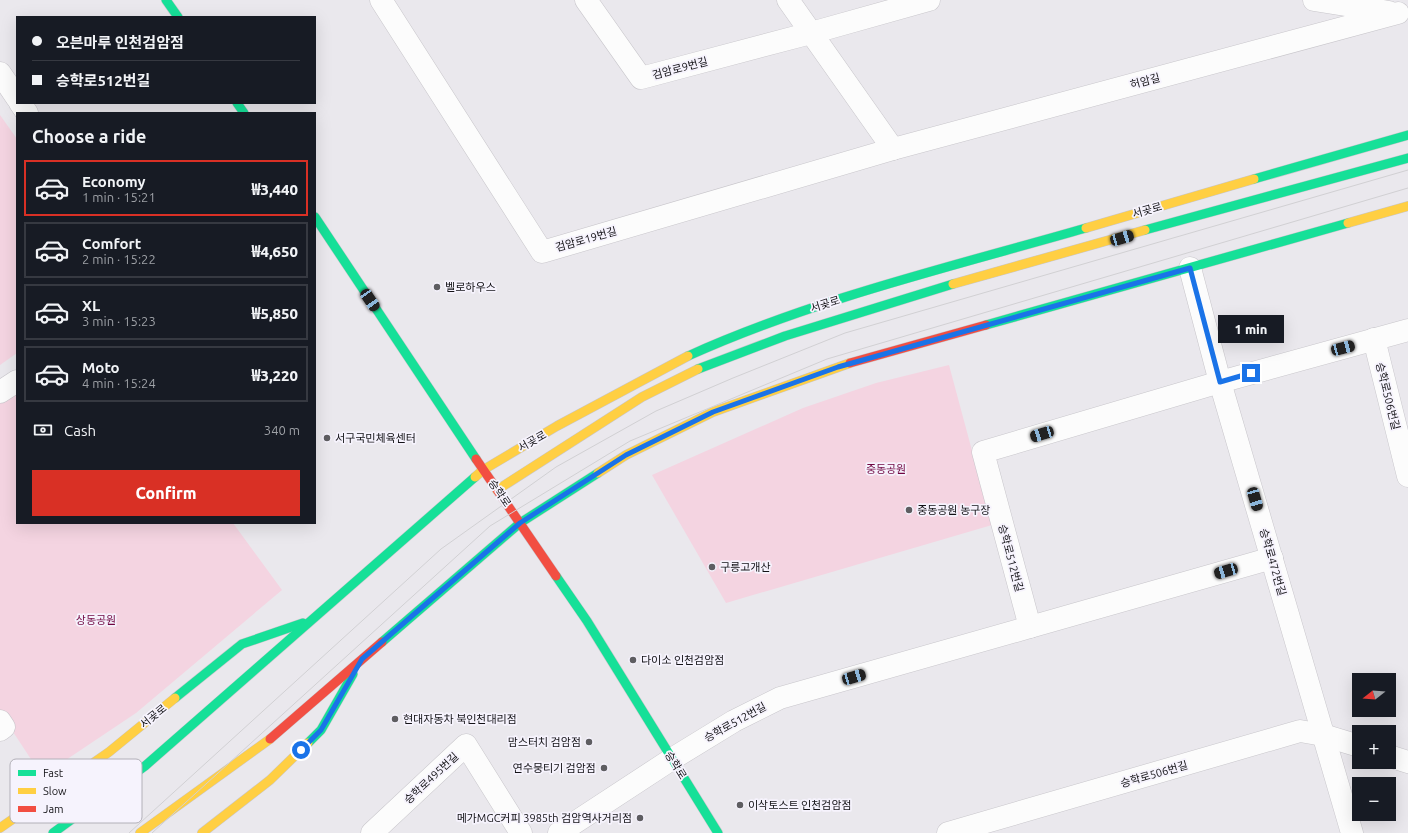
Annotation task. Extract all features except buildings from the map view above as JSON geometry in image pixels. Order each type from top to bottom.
[{"type":"main road","points":[[166,0],[177,16]]},
{"type":"main road","name":"서곶로","points":[[142,768],[483,470],[557,426],[670,364],[734,335],[816,306],[1408,135]]},
{"type":"main road","name":"서곶로","points":[[497,490],[642,397],[710,363],[785,336],[990,273],[1408,158]]},
{"type":"main road","points":[[140,833],[259,748],[520,523],[626,455],[713,412],[838,367],[1408,206]]},
{"type":"main road","name":"승학로","points":[[316,219],[483,470],[587,622],[718,833]]},
{"type":"main road","name":"서곶로","points":[[99,759],[242,644],[314,619]]},
{"type":"main road","points":[[202,833],[270,780],[321,730],[362,659]]},
{"type":"main road","name":"서곶로","points":[[0,828],[10,821]]},
{"type":"main road","name":"서곶로","points":[[53,833],[67,823]]},
{"type":"street","name":"검암로19번길","points":[[381,0],[542,252],[893,149]]},
{"type":"street","name":"검암로9번길","points":[[586,0],[641,78],[811,33]]},
{"type":"street","points":[[788,0],[893,149]]},
{"type":"street","points":[[811,33],[928,0]]},
{"type":"street","name":"허암길","points":[[1314,0],[1403,15]]},
{"type":"street","name":"허암길","points":[[893,149],[1403,15]]},
{"type":"street","points":[[0,73],[16,97]]},
{"type":"street","name":"승학로472번길","points":[[1190,268],[1220,382],[1352,833]]},
{"type":"street","name":"승학로512번길","points":[[559,833],[672,758],[734,721],[780,698],[1030,628],[983,452],[1220,382],[1408,330]]},
{"type":"street","name":"승학로506번길","points":[[1374,340],[1408,476]]},
{"type":"street","points":[[0,392],[16,382]]},
{"type":"street","points":[[1030,628],[1272,558]]},
{"type":"street","points":[[0,721],[4,727],[0,730]]},
{"type":"street","name":"승학로506번길","points":[[948,833],[1300,731],[1323,735],[1352,744]]},
{"type":"street","name":"승학로495번길","points":[[372,833],[466,745],[522,833]]},
{"type":"street","points":[[1396,758],[1408,762]]},
{"type":"green space","points":[[0,115],[16,138],[16,354],[0,365]]},
{"type":"green space","name":"중동공원","points":[[949,365],[992,525],[726,603],[652,475],[803,408],[876,383]]},
{"type":"green space","name":"상동공원","points":[[16,392],[16,524],[234,524],[282,590],[136,713],[67,759],[31,759],[0,712],[0,402]]},
{"type":"tram line","points":[[142,821],[441,549],[556,467],[656,411],[845,333],[1408,170]]},
{"type":"tram line","points":[[152,833],[490,526],[630,441],[827,359],[1408,188]]},
{"type":"tram line","points":[[129,833],[140,823]]},
{"type":"traffic: fast","points":[[166,0],[177,16]]},
{"type":"traffic: fast","points":[[238,104],[243,112]]},
{"type":"traffic: fast","points":[[1254,179],[1408,135]]},
{"type":"traffic: fast","points":[[1145,230],[1408,158]]},
{"type":"traffic: fast","points":[[316,219],[476,459]]},
{"type":"traffic: fast","points":[[986,325],[1348,223]]},
{"type":"traffic: fast","points":[[688,356],[785,317],[834,300],[1086,228]]},
{"type":"traffic: fast","points":[[698,369],[785,336],[953,284]]},
{"type":"traffic: fast","points":[[382,642],[520,523],[598,473]]},
{"type":"traffic: fast","points":[[142,768],[475,477]]},
{"type":"traffic: fast","points":[[556,576],[587,621],[718,833]]},
{"type":"traffic: fast","points":[[175,698],[242,644],[303,623]]},
{"type":"traffic: fast","points":[[308,743],[321,730],[353,674]]},
{"type":"traffic: fast","points":[[53,833],[67,823]]},
{"type":"traffic: slow","points":[[1086,228],[1254,179]]},
{"type":"traffic: slow","points":[[1348,223],[1408,206]]},
{"type":"traffic: slow","points":[[953,284],[1145,230]]},
{"type":"traffic: slow","points":[[475,477],[483,470],[557,426],[688,356]]},
{"type":"traffic: slow","points":[[598,473],[626,455],[713,412],[850,363]]},
{"type":"traffic: slow","points":[[497,490],[642,397],[698,369]]},
{"type":"traffic: slow","points":[[99,759],[175,698]]},
{"type":"traffic: slow","points":[[140,833],[270,739]]},
{"type":"traffic: slow","points":[[202,833],[270,780],[308,743]]},
{"type":"traffic: slow","points":[[0,828],[10,821]]},
{"type":"traffic: jam","points":[[850,363],[986,325]]},
{"type":"traffic: jam","points":[[476,459],[556,576]]},
{"type":"traffic: jam","points":[[270,739],[382,642]]},
{"type":"place","name":"벨로하우스","points":[[437,287]]},
{"type":"place","name":"서구국민체육센터","points":[[327,438]]},
{"type":"place","name":"중동공원 농구장","points":[[909,510]]},
{"type":"place","name":"구릉고개산","points":[[712,567]]},
{"type":"place","name":"다이소 인천검암점","points":[[633,660]]},
{"type":"place","name":"현대자동차 북인천대리점","points":[[395,719]]},
{"type":"place","name":"맘스터치 검암점","points":[[589,742]]},
{"type":"place","name":"연수뭉티기 검암점","points":[[604,768]]},
{"type":"place","name":"이삭토스트 인천검암점","points":[[740,805]]},
{"type":"place","name":"메가MGC커피 3985th 검암역사거리점","points":[[640,818]]},
{"type":"route","points":[[301,750],[321,730],[362,659],[520,523],[626,455],[713,412],[838,367],[1190,268],[1220,382],[1251,373]]}]
